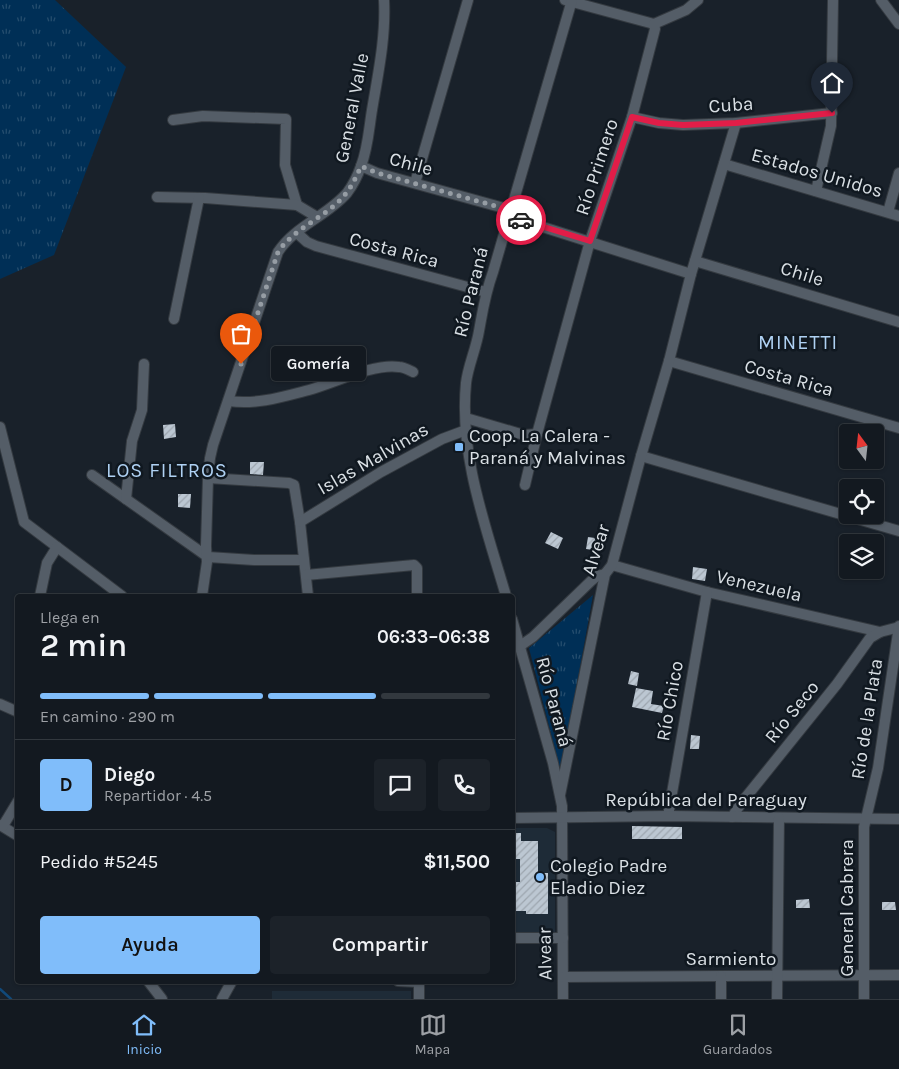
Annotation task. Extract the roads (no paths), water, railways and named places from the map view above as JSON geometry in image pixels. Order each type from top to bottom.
[{"type":"street","name":"General Valle","points":[[202,594],[208,557],[206,546],[210,458],[278,252],[297,232],[337,203],[348,191],[361,166],[379,69],[384,28],[384,0]]},
{"type":"street","points":[[415,183],[468,0]]},
{"type":"street","points":[[570,1],[654,24],[686,10],[698,0]]},
{"type":"street","points":[[816,191],[831,126],[833,0]]},
{"type":"street","points":[[881,0],[899,24]]},
{"type":"street","name":"Río Paraná","points":[[505,594],[470,466],[466,430],[466,383],[486,292],[570,1]]},
{"type":"street","name":"Río Primero","points":[[525,485],[537,434],[590,241],[632,117],[654,24]]},
{"type":"street","name":"Cuba","points":[[632,117],[659,123],[683,125],[736,123],[832,113]]},
{"type":"street","points":[[172,120],[203,116],[286,119],[285,165],[297,205]]},
{"type":"street","name":"Alvear","points":[[563,999],[562,818],[560,794],[605,574],[612,565],[641,456],[670,361],[691,274],[736,123]]},
{"type":"street","name":"Estados Unidos","points":[[724,164],[899,216]]},
{"type":"street","name":"Chile","points":[[361,166],[377,173],[510,213],[691,274]]},
{"type":"street","points":[[888,212],[899,173]]},
{"type":"street","points":[[157,197],[297,205],[317,217]]},
{"type":"street","points":[[174,319],[199,198]]},
{"type":"street","name":"Costa Rica","points":[[297,232],[307,242],[316,246],[486,292]]},
{"type":"street","name":"Chile","points":[[695,261],[899,322]]},
{"type":"street","name":"Costa Rica","points":[[670,361],[899,428]]},
{"type":"street","points":[[126,499],[132,441],[142,410],[144,364]]},
{"type":"street","points":[[229,402],[255,403],[309,390],[365,371],[388,366],[400,367],[413,372]]},
{"type":"street","points":[[466,418],[524,435],[531,436],[537,434]]},
{"type":"street","points":[[0,427],[21,517],[24,522],[119,594]]},
{"type":"street","name":"Islas Malvinas","points":[[300,522],[381,472],[442,438],[466,430]]},
{"type":"street","points":[[641,456],[899,531]]},
{"type":"street","points":[[92,475],[208,557],[254,560],[304,560]]},
{"type":"street","points":[[208,478],[289,483],[294,485],[308,594]]},
{"type":"street","points":[[40,594],[47,563],[57,546]]},
{"type":"street","points":[[306,575],[414,565],[417,568],[417,594]]},
{"type":"street","name":"Venezuela","points":[[612,565],[707,592],[880,632]]},
{"type":"street","points":[[520,646],[533,637],[591,581],[597,576],[605,574]]},
{"type":"street","name":"Río Chico","points":[[668,816],[707,592]]},
{"type":"street","points":[[880,632],[899,626]]},
{"type":"street","name":"Río de la Plata","points":[[866,818],[878,768],[899,626]]},
{"type":"street","name":"Río Paraná","points":[[515,630],[560,794]]},
{"type":"street","name":"Río Seco","points":[[732,816],[837,684],[870,638],[880,632]]},
{"type":"street","points":[[0,704],[15,711]]},
{"type":"street","points":[[15,806],[2,826],[15,834]]},
{"type":"street","name":"República del Paraguay","points":[[515,818],[732,816],[899,819]]},
{"type":"street","points":[[777,999],[779,818]]},
{"type":"street","name":"General Cabrera","points":[[864,999],[864,827],[866,818]]},
{"type":"street","points":[[515,938],[563,938]]},
{"type":"street","name":"Sarmiento","points":[[563,977],[899,975]]},
{"type":"street","points":[[721,976],[721,999]]},
{"type":"street","points":[[150,984],[162,999]]},
{"type":"street","points":[[222,999],[230,984]]},
{"type":"street","points":[[419,984],[419,999]]},
{"type":"waterway","points":[[0,989],[11,999]]},
{"type":"place","name":"Gomería","points":[[241,364]]},
{"type":"place","name":"Coop. La Calera - Paraná y Malvinas","points":[[459,447]]},
{"type":"place","name":"Colegio Padre Eladio Diez","points":[[540,877]]},
{"type":"district","name":"MINETTI","points":[[798,342]]},
{"type":"district","name":"LOS FILTROS","points":[[167,470]]}]
